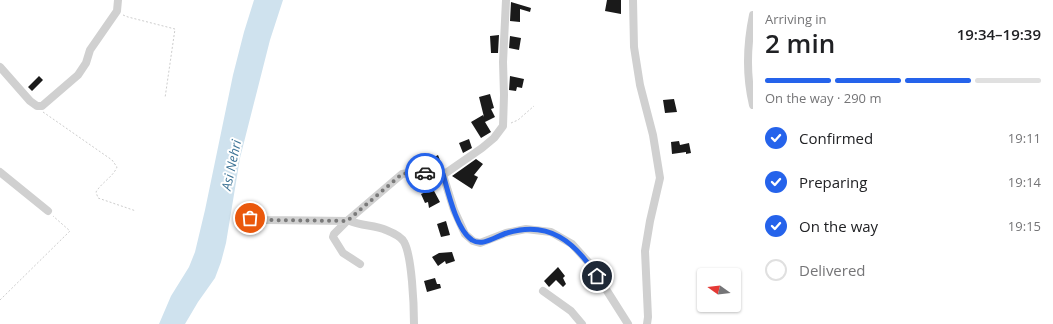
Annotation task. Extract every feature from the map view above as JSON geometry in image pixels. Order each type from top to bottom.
[{"type":"street","points":[[0,67],[3,77],[30,101],[37,106],[42,106],[78,74],[86,63],[90,50],[117,11],[118,0]]},
{"type":"street","points":[[360,264],[343,253],[333,237],[334,234],[347,221],[402,174],[415,172],[443,174],[482,148],[494,138],[503,126],[503,62],[506,0]]},
{"type":"street","points":[[633,0],[634,46],[640,84],[653,135],[660,178],[645,251],[647,324]]},
{"type":"street","points":[[753,15],[749,34],[748,73],[753,105]]},
{"type":"street","points":[[0,172],[48,211]]},
{"type":"street","points":[[443,174],[454,210],[465,234],[473,241],[480,243],[506,233],[526,229],[551,232],[572,244],[590,264],[628,324]]},
{"type":"street","points":[[250,218],[264,220],[347,221],[385,229],[401,238],[408,254],[414,324]]},
{"type":"street","points":[[543,291],[572,311],[582,324]]},
{"type":"path","points":[[117,11],[128,17],[175,29],[165,98]]},
{"type":"path","points":[[37,106],[44,113],[112,160],[117,166],[114,174],[100,186],[96,192],[98,198],[136,211]]},
{"type":"path","points":[[503,126],[518,120],[534,106]]},
{"type":"path","points":[[0,300],[70,231],[48,211]]},
{"type":"water","name":"Asi Nehri","points":[[254,0],[283,0],[270,40],[240,158],[226,243],[221,262],[215,278],[185,324],[159,324],[171,296],[189,267],[195,252],[233,75]]},
{"type":"building","points":[[607,0],[621,0],[621,14],[605,11]]},
{"type":"building","points":[[511,2],[531,8],[530,12],[520,9],[520,22],[510,21]]},
{"type":"building","points":[[499,35],[498,53],[491,53],[490,36]]},
{"type":"building","points":[[510,36],[521,38],[519,50],[509,48]]},
{"type":"building","points":[[39,76],[43,80],[32,91],[28,87]]},
{"type":"building","points":[[510,76],[524,79],[522,88],[517,87],[516,91],[509,90]]},
{"type":"building","points":[[490,94],[494,108],[491,109],[495,117],[485,122],[491,132],[481,138],[471,122],[483,115],[484,117],[479,97]]},
{"type":"building","points":[[674,99],[677,112],[665,113],[663,100]]},
{"type":"building","points":[[469,139],[472,148],[463,153],[459,143]]},
{"type":"building","points":[[679,141],[680,145],[689,143],[691,153],[686,154],[686,152],[672,154],[671,142]]},
{"type":"building","points":[[438,155],[443,168],[435,169],[433,163],[429,165],[427,161]]},
{"type":"building","points":[[476,159],[483,164],[474,175],[478,177],[472,189],[452,176]]},
{"type":"building","points":[[433,189],[440,202],[429,208],[428,202],[425,203],[421,194]]},
{"type":"building","points":[[446,221],[450,235],[441,237],[437,224]]},
{"type":"building","points":[[452,252],[455,261],[446,264],[445,261],[438,266],[432,257],[439,253]]},
{"type":"building","points":[[558,267],[565,276],[563,278],[566,284],[563,287],[556,280],[549,287],[544,281]]},
{"type":"building","points":[[435,278],[437,284],[440,284],[441,288],[427,292],[424,281]]},
{"type":"way so far","points":[[250,218],[264,220],[347,221],[402,174],[415,172],[425,173]]},
{"type":"route","points":[[425,173],[443,174],[454,210],[465,234],[473,241],[480,243],[506,233],[526,229],[551,232],[572,244],[590,264],[597,276]]}]
